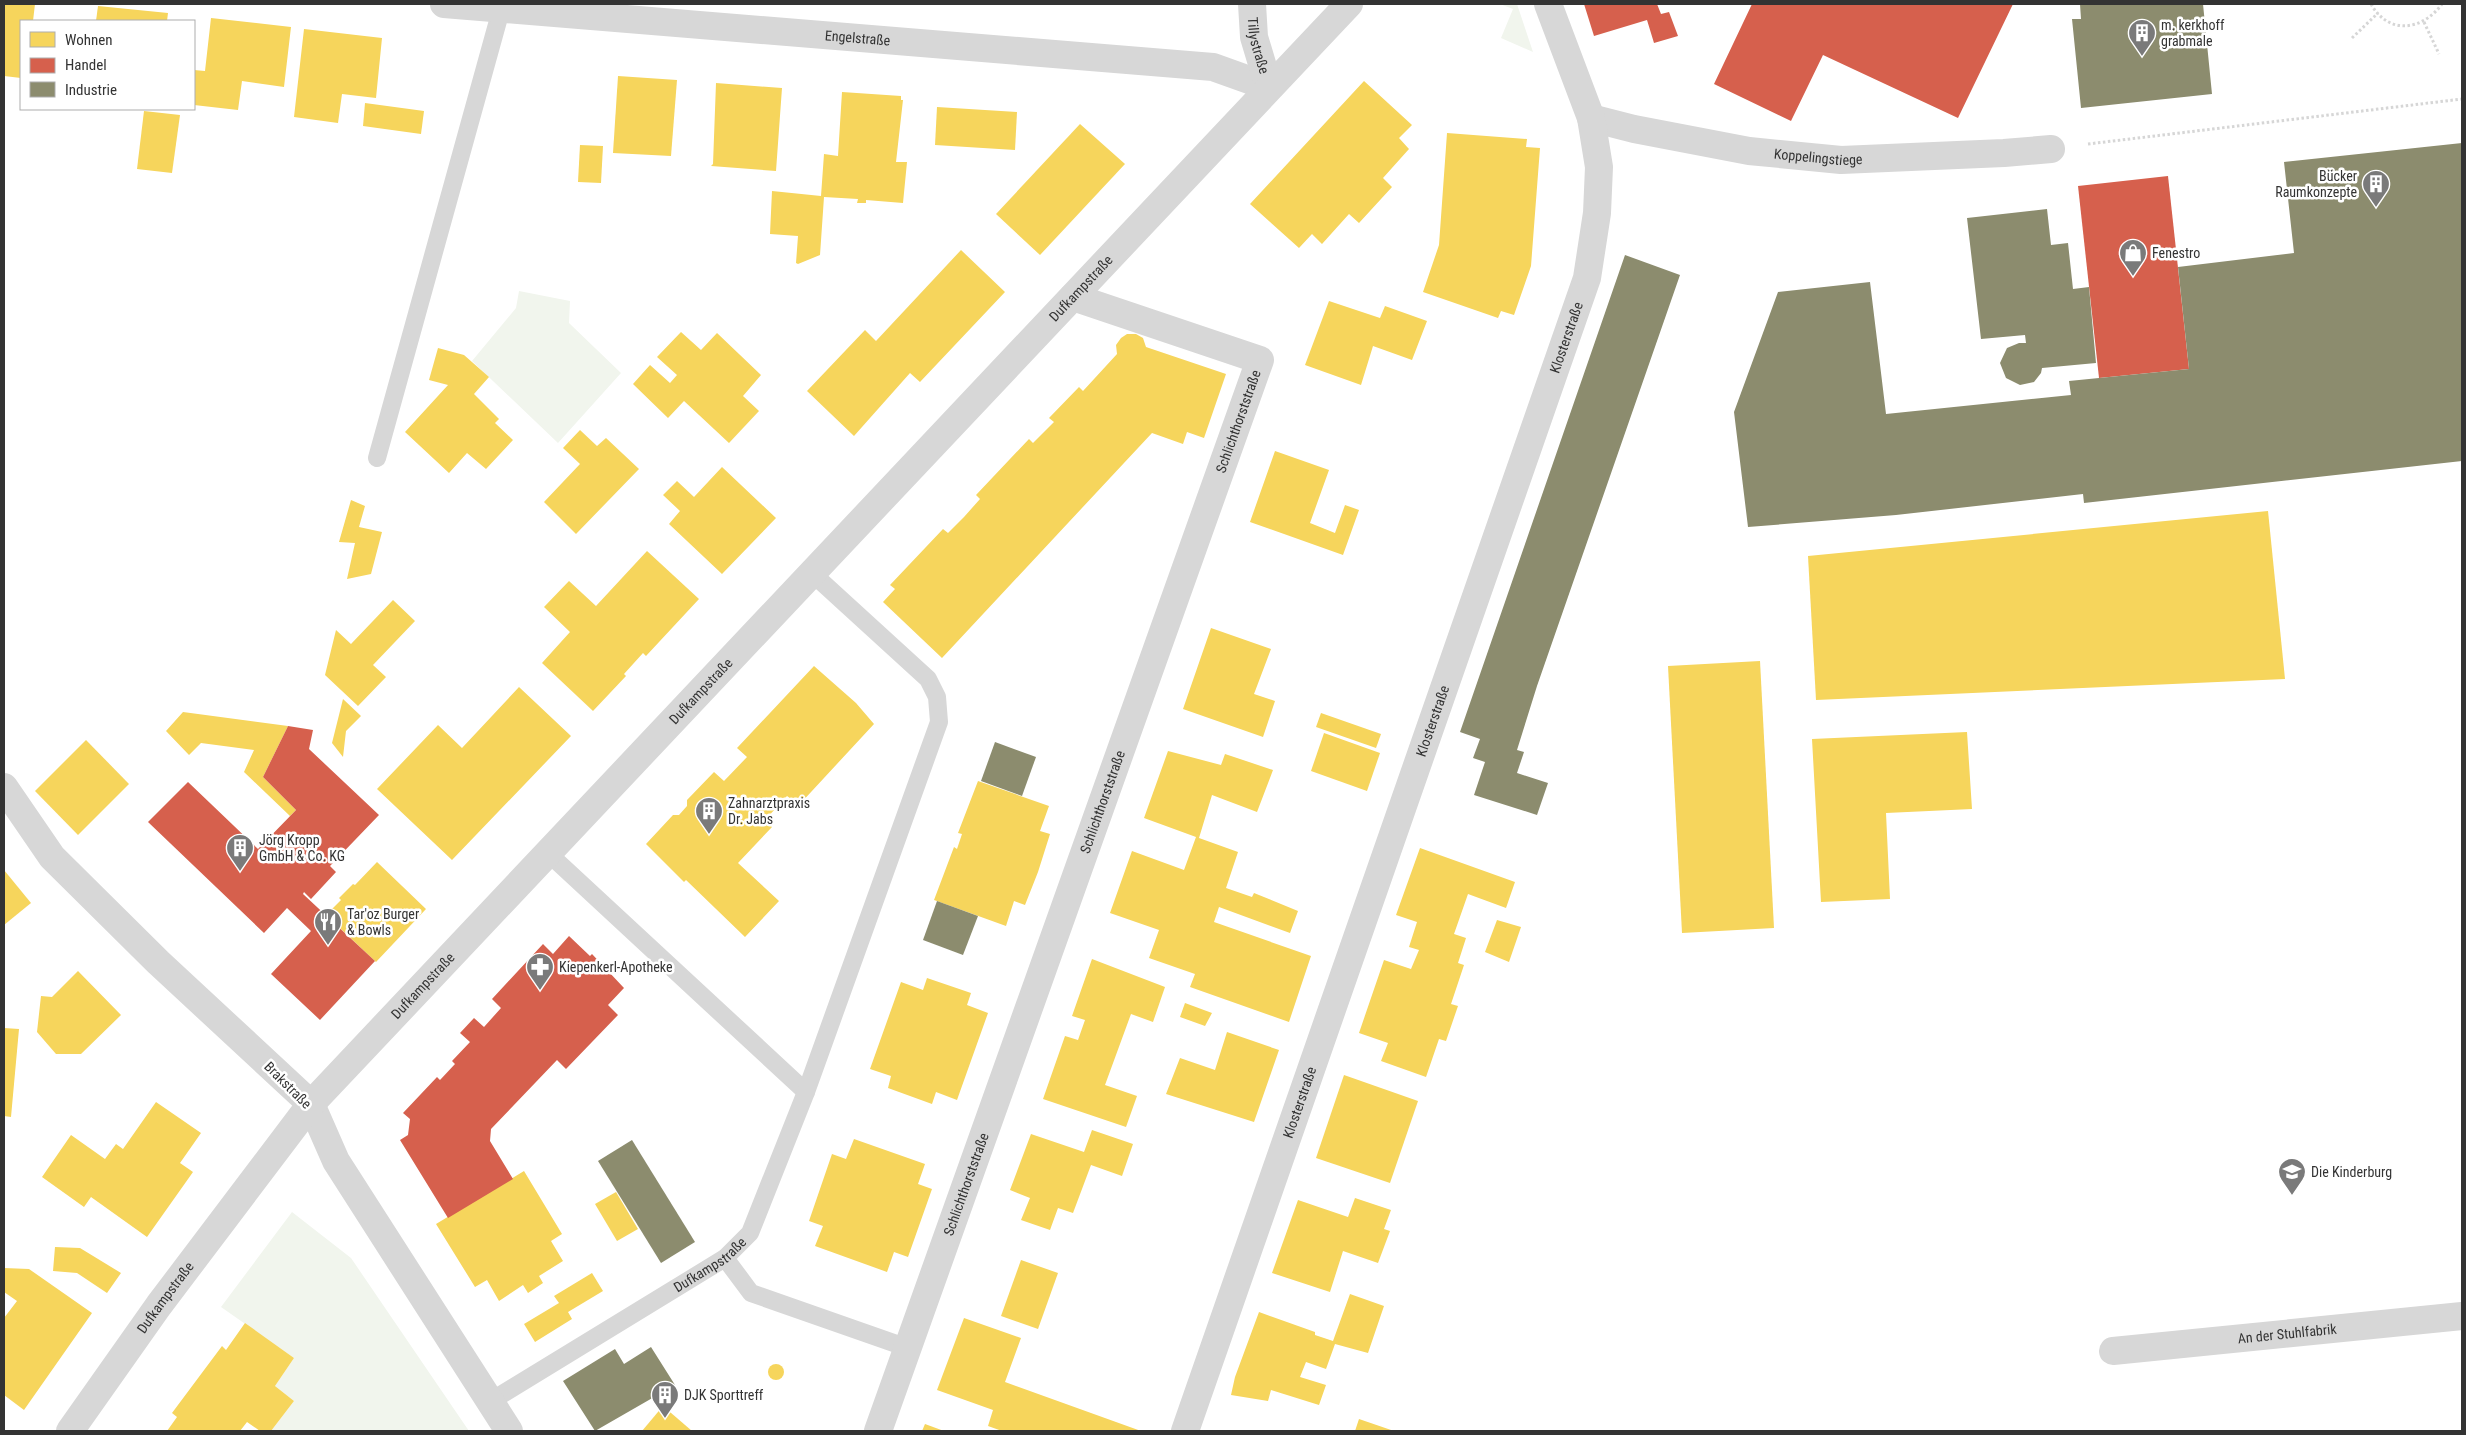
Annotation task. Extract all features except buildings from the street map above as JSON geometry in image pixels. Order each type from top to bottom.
[{"type":"street","name":"Engelstraße","points":[[444,4],[1213,67],[1269,87]]},
{"type":"street","name":"Tillystraße","points":[[1252,4],[1254,37],[1269,87]]},
{"type":"street","name":"Dufkampstraße","points":[[70,1431],[159,1305],[311,1104],[814,574],[1269,87],[1349,4]]},
{"type":"street","name":"Klosterstraße","points":[[1185,1431],[1587,278],[1598,213],[1599,167],[1591,118],[1548,4]]},
{"type":"street","name":"Koppelingstiege","points":[[1591,118],[1634,129],[1749,152],[1841,160],[2004,153],[2050,149]]},
{"type":"street","name":"Schlichthorststraße","points":[[878,1431],[1260,360],[1073,297]]},
{"type":"street","name":"Brakstraße","points":[[4,787],[52,857],[158,962],[311,1104],[336,1161],[509,1431]]},
{"type":"street","name":"An der Stuhlfabrik","points":[[2113,1351],[2462,1316]]},
{"type":"lane","points":[[377,458],[487,7]]},
{"type":"lane","name":"Dufkampstraße","points":[[491,1401],[725,1258],[750,1233],[806,1092],[939,722],[937,697],[928,679],[814,574]]},
{"type":"lane","points":[[548,853],[806,1092]]},
{"type":"lane","points":[[725,1258],[751,1293],[908,1348]]},
{"type":"path","points":[[2372,4],[2378,12],[2399,25],[2413,26],[2424,22],[2434,15],[2442,4]]},
{"type":"path","points":[[2352,38],[2378,12]]},
{"type":"path","points":[[2424,22],[2439,54]]},
{"type":"path","points":[[2050,149],[2462,99]]},
{"type":"shaded area","points":[[1500,4],[1517,4],[1533,52],[1501,38],[1513,9]]},
{"type":"shaded area","points":[[519,291],[570,301],[569,323],[621,373],[558,443],[472,361],[516,308]]},
{"type":"shaded area","points":[[292,1212],[351,1258],[469,1431],[271,1431],[294,1401],[275,1386],[294,1358],[221,1307]]},
{"type":"place","name":"m. kerkhoff grabmale","points":[[2142,57]]},
{"type":"place","name":"Bücker Raumkonzepte","points":[[2376,208]]},
{"type":"place","name":"Fenestro","points":[[2133,277]]},
{"type":"place","name":"Zahnarztpraxis Dr. Jabs","points":[[709,835]]},
{"type":"place","name":"Jörg Kropp GmbH & Co. KG","points":[[240,872]]},
{"type":"place","name":"Tar'oz Burger & Bowls","points":[[328,946]]},
{"type":"place","name":"Kiepenkerl-Apotheke","points":[[540,991]]},
{"type":"place","name":"Die Kinderburg","points":[[2292,1196]]},
{"type":"place","name":"DJK Sporttreff","points":[[665,1419]]}]
